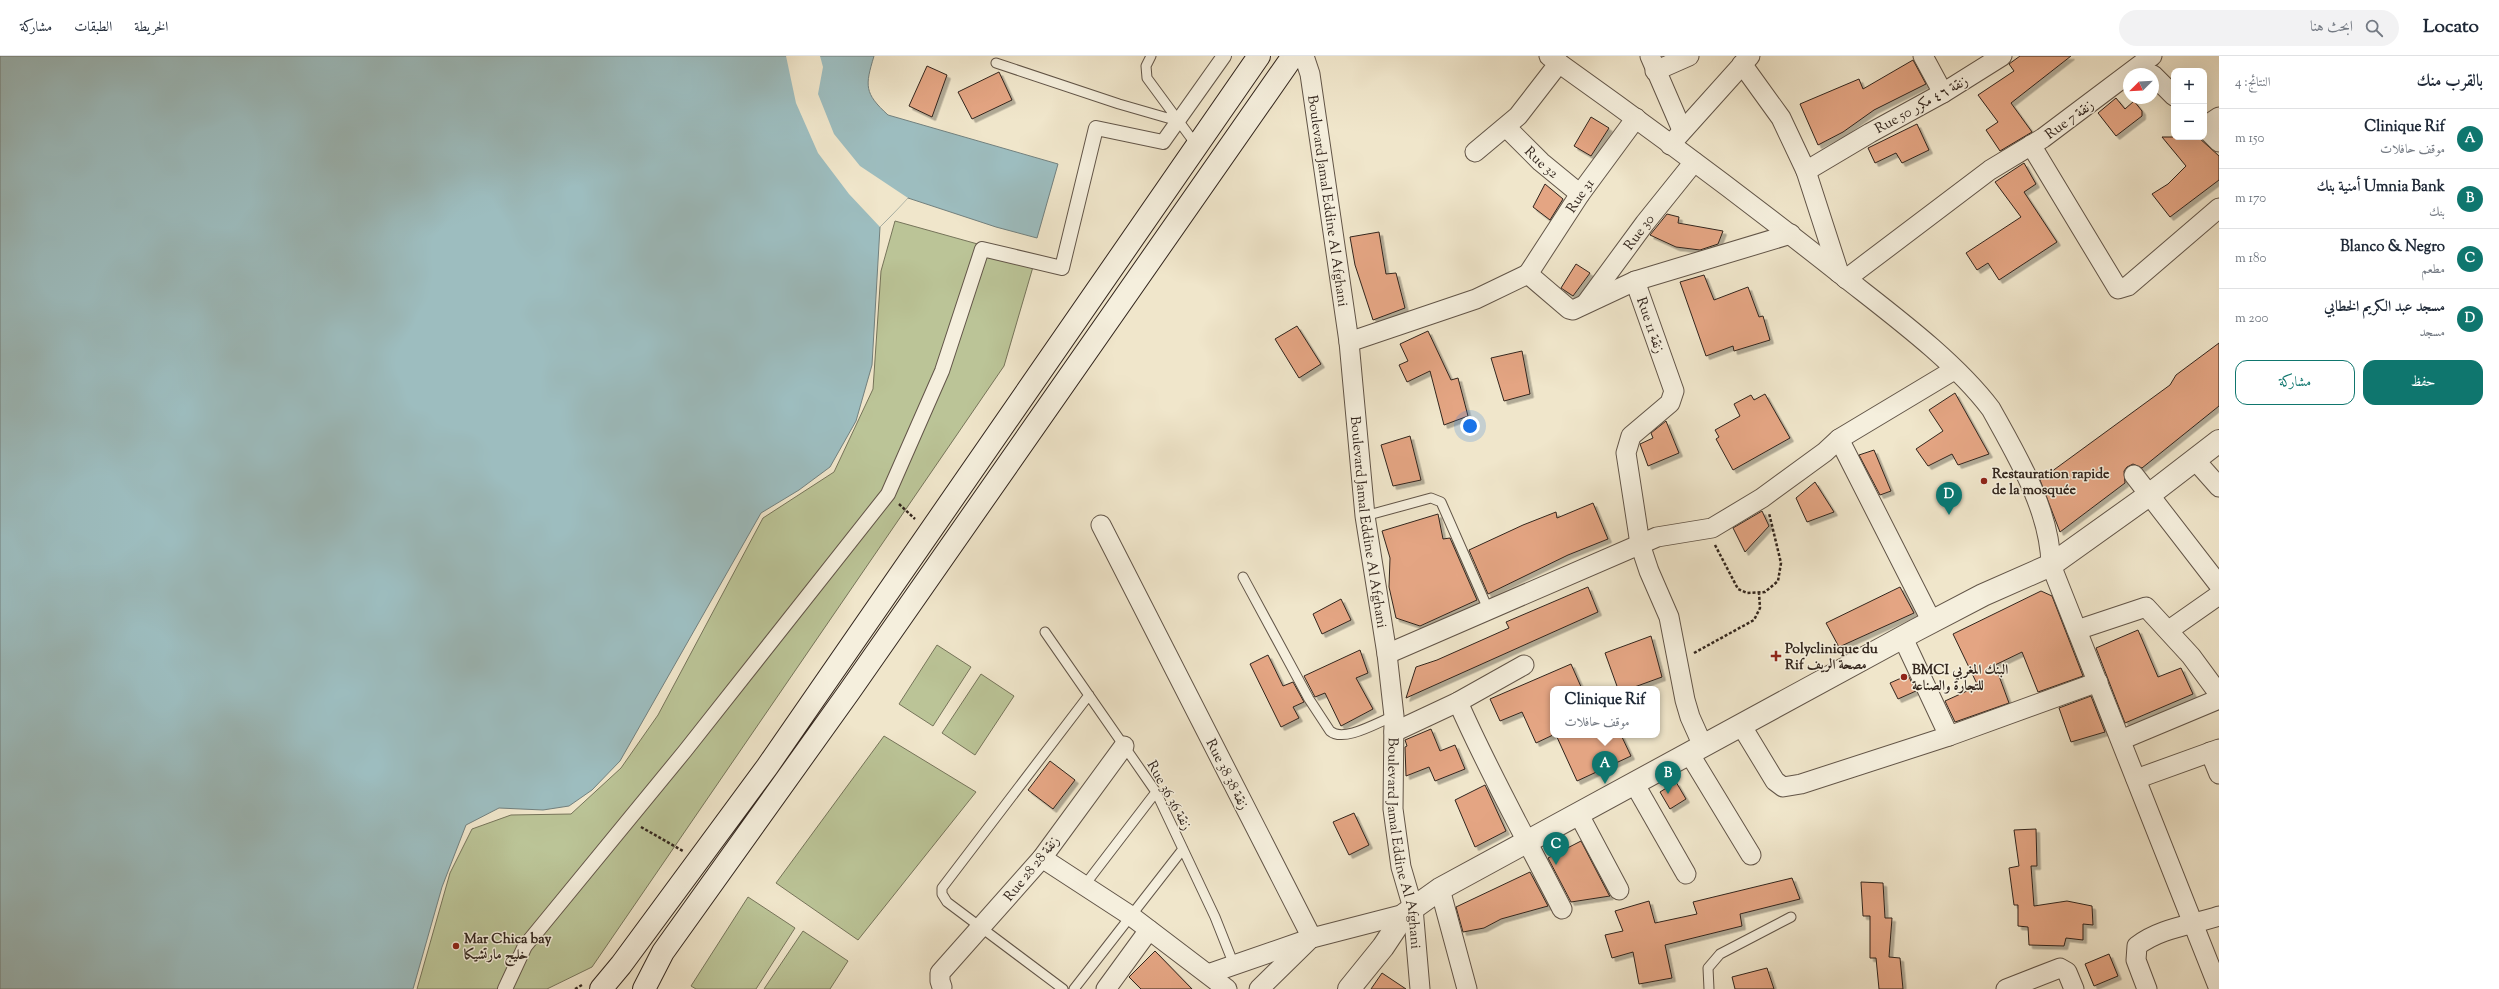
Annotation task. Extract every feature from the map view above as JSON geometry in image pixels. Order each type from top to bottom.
[{"type":"main road","points":[[601,989],[621,965],[767,767],[1259,56]]},
{"type":"main road","points":[[644,989],[663,952],[849,692],[1293,56]]},
{"type":"main road","points":[[1349,989],[1383,947],[1409,911],[1440,889],[1932,622],[2051,565],[2149,496],[2219,441]]},
{"type":"street","points":[[505,989],[525,946],[629,820],[888,494],[942,371],[982,249],[1062,268],[1096,128],[1163,142],[1224,56]]},
{"type":"street","name":"Boulevard Jamal Eddine Al Afghani","points":[[1304,56],[1310,74],[1349,342],[1365,516],[1387,654],[1394,724],[1393,809],[1395,829],[1420,989]]},
{"type":"street","points":[[1682,130],[1653,64],[1689,56]]},
{"type":"street","points":[[1923,56],[1943,93]]},
{"type":"street","name":"Rue 50 زنقة ٤٦ مكرر","points":[[1806,171],[1943,93],[2000,57]]},
{"type":"street","points":[[1475,152],[1518,116],[1554,59],[1636,118],[1790,234],[1923,341],[1982,397],[2006,436],[2046,524],[2051,565],[2219,989]]},
{"type":"street","points":[[1670,145],[1746,60],[1781,118],[1806,171],[1843,276]]},
{"type":"street","points":[[2150,67],[2171,92]]},
{"type":"street","name":"Rue 7 زنقة","points":[[1843,276],[1982,176],[2150,67]]},
{"type":"street","name":"Rue 31","points":[[1528,274],[1580,194],[1636,118]]},
{"type":"street","points":[[2207,125],[2219,118]]},
{"type":"street","name":"Rue 32","points":[[1506,127],[1541,162],[1580,194]]},
{"type":"street","points":[[2207,130],[2219,142]]},
{"type":"street","points":[[2031,145],[2118,289],[2128,286],[2219,208]]},
{"type":"street","name":"Rue 30","points":[[1585,304],[1645,223],[1694,162]]},
{"type":"street","points":[[1349,342],[1476,299],[1528,274],[1571,310],[1635,281],[1790,234]]},
{"type":"street","name":"Rue 11 زنقة","points":[[1635,281],[1674,391],[1670,403],[1631,436],[1627,446],[1640,544],[1649,571],[1669,617],[1696,749],[1751,855]]},
{"type":"street","points":[[1387,654],[1640,544],[1672,533],[1707,529],[1765,496],[1825,452],[1839,439],[1954,370]]},
{"type":"street","points":[[1839,439],[1932,622]]},
{"type":"street","points":[[2195,460],[2219,487]]},
{"type":"street","points":[[2134,475],[2219,585]]},
{"type":"street","name":"Rue 38 زنقة 38","points":[[1101,525],[1312,938]]},
{"type":"street","points":[[2169,630],[2219,595]]},
{"type":"street","points":[[2077,630],[2108,621],[2144,606],[2169,630],[2191,656],[2219,694]]},
{"type":"street","points":[[1903,638],[1949,736]]},
{"type":"street","points":[[1394,724],[1458,702],[1524,665]]},
{"type":"street","points":[[1741,725],[1764,765],[1775,781],[1783,787],[1801,784],[1949,736],[2098,682]]},
{"type":"street","points":[[2120,740],[2219,699]]},
{"type":"street","points":[[1458,702],[1482,758],[1528,840],[1562,909]]},
{"type":"street","name":"Rue 28 زنقة 28","points":[[944,988],[940,982],[940,973],[982,928],[1042,858],[1124,746]]},
{"type":"street","points":[[2136,779],[2214,750],[2219,774]]},
{"type":"street","points":[[1634,783],[1686,874]]},
{"type":"street","points":[[1578,813],[1619,890]]},
{"type":"street","points":[[1042,858],[1131,916],[1227,989]]},
{"type":"street","points":[[1440,889],[1467,989]]},
{"type":"street","points":[[1208,974],[1312,938],[1409,911]]},
{"type":"street","points":[[2147,989],[2136,960],[2137,946],[2144,940],[2173,928],[2219,916]]},
{"type":"street","points":[[1106,989],[1150,930]]},
{"type":"street","points":[[1259,989],[1312,938]]},
{"type":"street","points":[[2006,989],[2060,968],[2067,972],[2074,989]]},
{"type":"lane","points":[[1151,56],[1146,66],[1147,78],[1197,146]]},
{"type":"lane","points":[[996,63],[1119,104],[1178,121]]},
{"type":"lane","points":[[1365,516],[1431,498],[1440,502],[1488,609]]},
{"type":"lane","points":[[1243,577],[1309,699],[1334,735],[1345,736],[1394,724]]},
{"type":"lane","name":"Rue 36 زنقة 36","points":[[1045,632],[1156,792],[1215,917],[1234,965]]},
{"type":"lane","points":[[1064,989],[946,902],[942,894],[942,888],[1089,695]]},
{"type":"lane","points":[[1084,886],[1156,792]]},
{"type":"lane","points":[[1074,989],[1183,849]]},
{"type":"lane","points":[[1709,989],[1708,968],[1720,954],[1792,917]]},
{"type":"path","points":[[888,494],[915,519]]},
{"type":"path","points":[[1707,529],[1738,589],[1747,593],[1759,593],[1773,587],[1778,581],[1780,563],[1765,496]]},
{"type":"path","points":[[1678,661],[1754,620],[1760,608],[1759,593]]},
{"type":"path","points":[[629,820],[698,861]]},
{"type":"green space","points":[[895,221],[1035,260],[1004,366],[592,967],[547,989],[417,989],[450,873],[472,829],[511,815],[571,814],[621,768],[658,715],[763,518],[834,472],[873,389],[881,271]]},
{"type":"green space","points":[[937,645],[971,667],[933,726],[899,704]]},
{"type":"green space","points":[[981,674],[1014,696],[975,755],[942,733]]},
{"type":"green space","points":[[884,736],[976,792],[858,940],[776,883]]},
{"type":"green space","points":[[748,897],[795,928],[756,989],[696,989],[691,986]]},
{"type":"green space","points":[[803,931],[848,961],[830,989],[764,989]]},
{"type":"water","points":[[0,56],[874,56],[869,75],[869,88],[874,101],[888,115],[1058,164],[1037,238],[996,227],[908,198],[880,227],[872,365],[856,421],[830,467],[799,490],[761,513],[620,761],[592,790],[569,806],[543,810],[499,808],[466,825],[442,887],[413,989],[0,989]]},
{"type":"pier","points":[[786,56],[820,56],[823,67],[818,94],[834,134],[860,166],[908,198],[880,227],[849,194],[818,153],[796,103]]},
{"type":"building","points":[[2020,56],[2071,56],[2011,103],[2032,132],[2000,151],[1986,130],[1998,122],[1978,95],[2014,71],[2009,64]]},
{"type":"building","points":[[1913,60],[1926,84],[1874,110],[1843,132],[1818,145],[1800,104],[1859,79],[1863,89]]},
{"type":"building","points":[[927,66],[947,75],[932,117],[909,106]]},
{"type":"building","points":[[999,72],[1012,100],[972,119],[958,92]]},
{"type":"building","points":[[2116,98],[2125,109],[2131,104],[2136,104],[2142,111],[2142,116],[2116,136],[2098,113]]},
{"type":"building","points":[[1591,117],[1609,128],[1591,156],[1574,146]]},
{"type":"building","points":[[1917,124],[1929,150],[1902,163],[1896,153],[1875,163],[1868,148]]},
{"type":"building","points":[[2162,137],[2171,137],[2171,140],[2201,140],[2219,156],[2219,180],[2170,217],[2152,194],[2168,184],[2186,166]]},
{"type":"building","points":[[2024,163],[2036,184],[2024,192],[2057,242],[1999,280],[1988,263],[1977,270],[1966,253],[2021,217],[1995,182]]},
{"type":"building","points":[[1545,184],[1563,199],[1550,220],[1533,207]]},
{"type":"building","points":[[1667,214],[1679,217],[1678,223],[1723,231],[1718,244],[1700,250],[1676,247],[1650,235]]},
{"type":"building","points":[[1379,232],[1386,274],[1396,273],[1405,308],[1373,320],[1355,265],[1350,237]]},
{"type":"building","points":[[1576,264],[1590,273],[1573,296],[1561,288]]},
{"type":"building","points":[[1704,275],[1714,300],[1748,287],[1759,317],[1763,316],[1770,340],[1734,351],[1733,346],[1706,356],[1680,282]]},
{"type":"building","points":[[1297,326],[1321,364],[1299,378],[1275,339]]},
{"type":"building","points":[[1428,331],[1451,380],[1458,378],[1468,416],[1444,425],[1430,371],[1407,382],[1399,365],[1408,361],[1400,344]]},
{"type":"building","points":[[2219,343],[2219,406],[2142,468],[2133,464],[2127,467],[2124,471],[2125,483],[2060,532],[2040,480],[2170,385],[2176,375]]},
{"type":"building","points":[[1522,351],[1530,394],[1504,401],[1491,358]]},
{"type":"building","points":[[1955,393],[1989,454],[1958,465],[1952,454],[1928,466],[1916,449],[1943,431],[1929,410]]},
{"type":"building","points":[[1765,394],[1790,438],[1733,470],[1716,439],[1719,437],[1715,430],[1740,416],[1734,404],[1751,395],[1754,400]]},
{"type":"building","points":[[1666,421],[1679,453],[1648,466],[1640,444],[1653,438],[1651,433]]},
{"type":"building","points":[[1410,436],[1421,480],[1393,486],[1381,445]]},
{"type":"building","points":[[1874,450],[1891,491],[1880,495],[1859,455]]},
{"type":"building","points":[[1815,482],[1834,512],[1807,522],[1796,498]]},
{"type":"building","points":[[1593,503],[1608,539],[1568,555],[1488,594],[1469,550],[1523,525],[1556,512],[1557,518]]},
{"type":"building","points":[[1762,511],[1769,526],[1745,552],[1733,528]]},
{"type":"building","points":[[1438,514],[1443,539],[1450,538],[1477,600],[1420,626],[1396,618],[1389,587],[1390,558],[1382,531]]},
{"type":"building","points":[[1588,587],[1598,612],[1406,698],[1416,667],[1437,660],[1509,628],[1506,622]]},
{"type":"building","points":[[1900,587],[1914,613],[1839,647],[1826,623]]},
{"type":"building","points":[[2041,591],[2052,596],[2083,676],[2038,692],[2022,652],[1995,665],[2009,703],[1955,722],[1945,701],[1978,686],[1953,634]]},
{"type":"building","points":[[1341,599],[1351,620],[1322,634],[1313,614]]},
{"type":"building","points":[[2138,630],[2158,677],[2181,668],[2193,694],[2125,723],[2096,648]]},
{"type":"building","points":[[1651,636],[1662,677],[1637,686],[1617,686],[1605,653]]},
{"type":"building","points":[[1360,650],[1368,673],[1356,678],[1373,709],[1341,726],[1325,693],[1315,697],[1304,676]]},
{"type":"building","points":[[1268,655],[1283,686],[1293,682],[1304,702],[1293,707],[1299,718],[1281,727],[1250,664]]},
{"type":"building","points":[[1571,664],[1581,686],[1550,686],[1550,736],[1536,743],[1522,712],[1500,721],[1490,699]]},
{"type":"building","points":[[1908,675],[1916,691],[1898,699],[1890,683]]},
{"type":"building","points":[[2091,696],[2105,732],[2071,742],[2059,708]]},
{"type":"building","points":[[1431,729],[1440,751],[1455,745],[1465,769],[1435,781],[1429,767],[1406,776],[1405,747],[1407,746],[1405,740]]},
{"type":"building","points":[[1557,738],[1622,738],[1631,756],[1577,781]]},
{"type":"building","points":[[1050,761],[1075,780],[1053,809],[1028,790]]},
{"type":"building","points":[[1676,782],[1686,799],[1670,809],[1660,792]]},
{"type":"building","points":[[1485,785],[1506,831],[1475,847],[1455,800]]},
{"type":"building","points":[[1354,813],[1369,845],[1349,855],[1333,822]]},
{"type":"building","points":[[2036,829],[2037,866],[2031,866],[2034,906],[2067,901],[2092,906],[2093,925],[2083,924],[2083,940],[2066,938],[2064,946],[2029,945],[2028,927],[2018,926],[2018,905],[2014,905],[2009,868],[2019,866],[2014,830]]},
{"type":"building","points":[[1581,841],[1610,896],[1571,902],[1548,858]]},
{"type":"building","points":[[1530,872],[1548,906],[1501,919],[1484,928],[1463,932],[1456,907]]},
{"type":"building","points":[[1792,878],[1800,899],[1740,914],[1742,926],[1665,945],[1672,978],[1639,984],[1633,952],[1612,958],[1605,935],[1623,931],[1615,911],[1649,901],[1655,923],[1697,914],[1693,902]]},
{"type":"building","points":[[1861,882],[1883,883],[1885,918],[1892,918],[1889,957],[1900,958],[1903,989],[1879,989],[1876,958],[1870,958],[1870,916],[1863,916]]},
{"type":"building","points":[[1155,951],[1192,989],[1141,989],[1129,977]]},
{"type":"building","points":[[2109,954],[2118,976],[2094,986],[2085,964]]},
{"type":"building","points":[[1767,968],[1774,989],[1735,989],[1732,977]]},
{"type":"building","points":[[1382,973],[1406,989],[1371,989]]},
{"type":"place","name":"Restauration rapide de la mosquée","points":[[1984,481]]},
{"type":"place","name":"مسجد عبد الكريم الخطابي","points":[[1949,515]]},
{"type":"place","name":"Polyclinique du Rif مصحة الريف","points":[[1776,656]]},
{"type":"place","name":"BMCI البنك المغربي للتجارة والصناعة","points":[[1904,677]]},
{"type":"place","name":"Clinique Rif","points":[[1605,784]]},
{"type":"place","name":"Umnia Bank أمنية بنك","points":[[1668,794]]},
{"type":"place","name":"Blanco & Negro","points":[[1556,865]]},
{"type":"place","name":"Mar Chica bay خليج مارتشيكا","points":[[456,946]]}]
